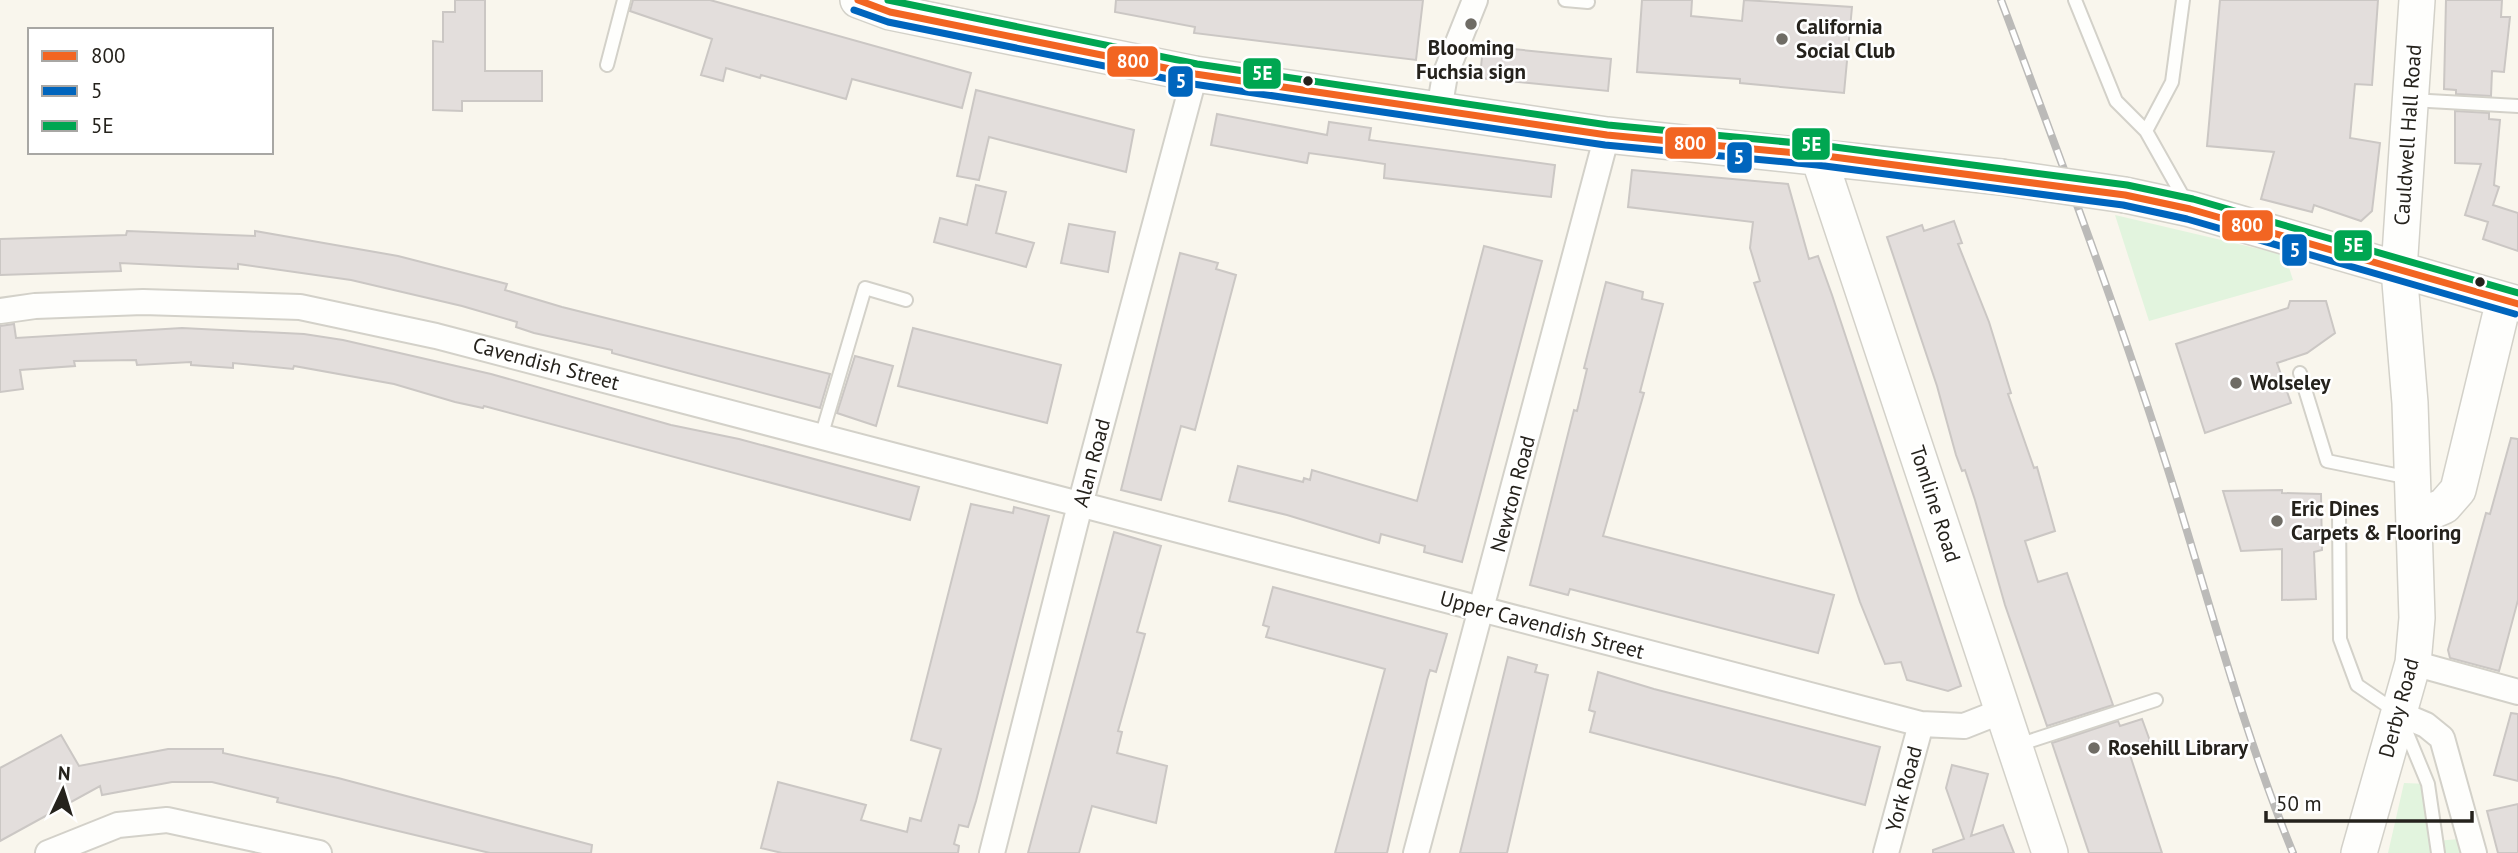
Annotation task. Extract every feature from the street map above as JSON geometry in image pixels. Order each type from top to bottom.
[{"type":"street","points":[[858,0],[896,6],[1195,74],[1607,135],[1818,155],[2125,195],[2190,209],[2511,302],[2458,490],[2444,506],[2416,518]]},
{"type":"street","points":[[1439,110],[1445,75],[1475,0]]},
{"type":"street","name":"Cauldwell Hall Road","points":[[2399,271],[2417,0]]},
{"type":"street","name":"Alan Road","points":[[992,853],[1080,505],[1195,74]]},
{"type":"street","name":"Newton Road","points":[[1416,853],[1607,135]]},
{"type":"street","name":"Tomline Road","points":[[1818,155],[2050,853]]},
{"type":"street","name":"Derby Road","points":[[2359,853],[2413,663],[2417,618],[2414,478],[2399,271]]},
{"type":"street","name":"Cavendish Street","points":[[0,311],[35,306],[143,302],[300,307],[436,335],[1080,505]]},
{"type":"street","name":"Upper Cavendish Street","points":[[1080,505],[1921,724],[1964,726],[2002,711]]},
{"type":"street","points":[[2413,663],[2518,692]]},
{"type":"street","points":[[2400,714],[2426,725],[2442,738],[2474,853]]},
{"type":"street","name":"York Road","points":[[1886,853],[1921,724]]},
{"type":"street","points":[[48,853],[118,825],[167,820],[264,847],[319,853]]},
{"type":"lane","points":[[607,65],[624,0]]},
{"type":"lane","points":[[1565,0],[1588,2]]},
{"type":"lane","points":[[2075,0],[2116,101],[2146,131],[2190,209]]},
{"type":"lane","points":[[2146,131],[2172,82],[2183,0]]},
{"type":"lane","points":[[2411,100],[2518,107]]},
{"type":"lane","points":[[821,437],[865,288],[906,300]]},
{"type":"lane","points":[[2300,373],[2327,461],[2414,478]]},
{"type":"lane","points":[[2339,511],[2340,639],[2357,685],[2400,714],[2428,784],[2438,853]]},
{"type":"lane","points":[[2014,746],[2156,700]]},
{"type":"green space","points":[[2115,215],[2285,255],[2293,280],[2149,321]]},
{"type":"green space","points":[[2404,783],[2428,784],[2436,841],[2470,838],[2474,853],[2388,853]]},
{"type":"building","points":[[455,0],[485,0],[485,71],[542,71],[542,101],[462,101],[462,111],[433,110],[433,41],[443,42],[443,12],[455,12]]},
{"type":"building","points":[[633,0],[710,0],[971,73],[962,108],[852,79],[846,99],[726,68],[723,81],[701,75],[712,39],[630,11]]},
{"type":"building","points":[[1116,0],[1423,0],[1416,60],[1194,33],[1195,27],[1115,12]]},
{"type":"building","name":"California Social Club","points":[[1642,0],[1692,0],[1691,16],[1742,21],[1744,0],[1852,7],[1844,93],[1740,83],[1740,79],[1637,72]]},
{"type":"building","points":[[2220,0],[2378,0],[2372,85],[2355,84],[2350,138],[2380,143],[2372,211],[2361,221],[2314,205],[2312,212],[2261,199],[2274,152],[2207,146]]},
{"type":"building","points":[[2446,0],[2502,0],[2501,17],[2510,17],[2504,72],[2492,71],[2491,96],[2456,94],[2456,90],[2444,89]]},
{"type":"building","points":[[1483,46],[1611,59],[1608,91],[1480,78]]},
{"type":"building","points":[[976,90],[1134,130],[1126,172],[989,137],[979,180],[957,176]]},
{"type":"building","points":[[2455,111],[2489,113],[2489,119],[2500,120],[2494,185],[2499,187],[2493,205],[2518,213],[2518,251],[2483,239],[2488,222],[2465,215],[2481,164],[2455,163]]},
{"type":"building","points":[[1217,114],[1327,135],[1329,122],[1371,128],[1369,140],[1555,165],[1551,197],[1384,178],[1385,164],[1309,153],[1307,163],[1211,145]]},
{"type":"building","points":[[1632,170],[1788,184],[1809,259],[1818,256],[1832,295],[1961,686],[1948,691],[1907,680],[1901,662],[1885,664],[1860,602],[1754,283],[1760,281],[1750,248],[1753,222],[1628,207]]},
{"type":"building","points":[[976,185],[1006,192],[996,233],[1034,243],[1026,267],[934,242],[940,218],[967,225]]},
{"type":"building","points":[[1954,221],[1962,243],[1958,244],[1989,322],[2011,393],[2008,394],[2034,468],[2037,467],[2055,531],[2025,541],[2038,582],[2067,573],[2113,705],[2047,726],[2005,605],[1975,500],[1965,470],[1962,471],[1956,455],[1937,386],[1887,237],[1922,225],[1924,231]]},
{"type":"building","points":[[1069,224],[1115,232],[1108,272],[1061,263]]},
{"type":"building","points":[[127,231],[255,236],[255,231],[398,256],[507,284],[505,290],[562,307],[830,374],[820,408],[612,353],[612,350],[534,333],[516,327],[517,322],[462,306],[351,280],[238,264],[238,269],[120,263],[121,271],[0,275],[0,239],[126,235]]},
{"type":"building","points":[[1484,246],[1542,261],[1462,562],[1424,552],[1425,546],[1381,534],[1379,543],[1287,515],[1229,501],[1238,466],[1303,482],[1304,478],[1310,480],[1312,470],[1417,501]]},
{"type":"building","points":[[1180,253],[1218,263],[1216,269],[1236,275],[1195,430],[1181,426],[1161,500],[1121,490]]},
{"type":"building","points":[[1606,282],[1643,292],[1642,299],[1663,304],[1640,392],[1644,393],[1603,536],[1834,595],[1818,653],[1570,589],[1568,595],[1530,585],[1574,410],[1577,411],[1587,369],[1584,368]]},
{"type":"building","name":"Wolseley","points":[[2290,301],[2326,301],[2335,333],[2307,353],[2277,363],[2291,403],[2205,433],[2176,344],[2288,308]]},
{"type":"building","points":[[14,324],[16,338],[182,328],[304,334],[343,340],[491,374],[671,425],[739,439],[919,487],[910,520],[484,406],[483,408],[455,402],[394,384],[294,366],[293,369],[233,363],[233,368],[191,365],[191,362],[137,365],[136,360],[74,361],[75,366],[20,370],[23,389],[0,392],[0,326]]},
{"type":"building","points":[[913,328],[1061,365],[1047,423],[898,386]]},
{"type":"building","points":[[855,356],[893,366],[876,426],[837,413]]},
{"type":"building","points":[[2511,438],[2518,439],[2518,600],[2499,671],[2450,658],[2448,650],[2486,513],[2490,514]]},
{"type":"building","name":"Eric Dines Carpets & Flooring","points":[[2282,490],[2282,493],[2321,494],[2322,550],[2314,552],[2316,599],[2282,600],[2282,549],[2241,551],[2223,491]]},
{"type":"building","points":[[971,504],[1013,513],[1014,507],[1049,516],[976,801],[968,827],[959,825],[954,844],[959,846],[958,853],[782,853],[761,848],[778,782],[866,805],[861,820],[907,832],[910,818],[921,821],[941,749],[911,740]]},
{"type":"building","points":[[1114,532],[1161,546],[1137,632],[1145,634],[1118,731],[1122,732],[1117,753],[1167,766],[1156,823],[1092,806],[1079,853],[1028,853]]},
{"type":"building","points":[[1273,587],[1447,634],[1436,672],[1430,670],[1427,680],[1387,853],[1335,853],[1385,669],[1266,637],[1269,627],[1263,625]]},
{"type":"building","points":[[1508,657],[1537,665],[1535,672],[1548,675],[1507,853],[1460,853]]},
{"type":"building","points":[[1598,672],[1880,747],[1865,805],[1590,732],[1595,712],[1589,710]]},
{"type":"building","points":[[2511,713],[2518,714],[2518,781],[2494,775]]},
{"type":"building","points":[[2142,719],[2150,741],[2134,746],[2135,750],[2129,752],[2162,853],[2089,853],[2052,743],[2118,721],[2120,726]]},
{"type":"building","points":[[61,735],[79,766],[168,749],[223,749],[223,753],[338,778],[592,845],[591,853],[490,853],[277,802],[278,798],[212,782],[172,782],[102,795],[100,786],[0,841],[0,768]]},
{"type":"building","points":[[1952,765],[1988,774],[1971,836],[2003,825],[2014,853],[1933,853],[1933,850],[1964,839],[1946,788]]},
{"type":"building","points":[[2518,804],[2518,853],[2498,853],[2487,811]]},
{"type":"railway","points":[[2001,0],[2114,308],[2176,495],[2245,720],[2293,853]]},
{"type":"transit line","name":"800","points":[[858,0],[890,12],[1195,74],[1607,135],[1818,155],[2125,195],[2190,209],[2518,304]]},
{"type":"transit line","name":"5E","points":[[888,0],[1197,64],[1608,125],[1819,145],[2127,185],[2193,199],[2518,293]]},
{"type":"transit line","name":"5","points":[[854,10],[888,22],[1193,84],[1605,145],[1817,165],[2123,205],[2187,219],[2515,314]]},
{"type":"place","name":"Blooming Fuchsia sign","points":[[1471,24]]},
{"type":"place","name":"California Social Club","points":[[1782,39]]},
{"type":"place","name":"Wolseley","points":[[2236,383]]},
{"type":"place","name":"Eric Dines Carpets & Flooring","points":[[2277,521]]},
{"type":"place","name":"Rosehill Library","points":[[2094,748]]}]
